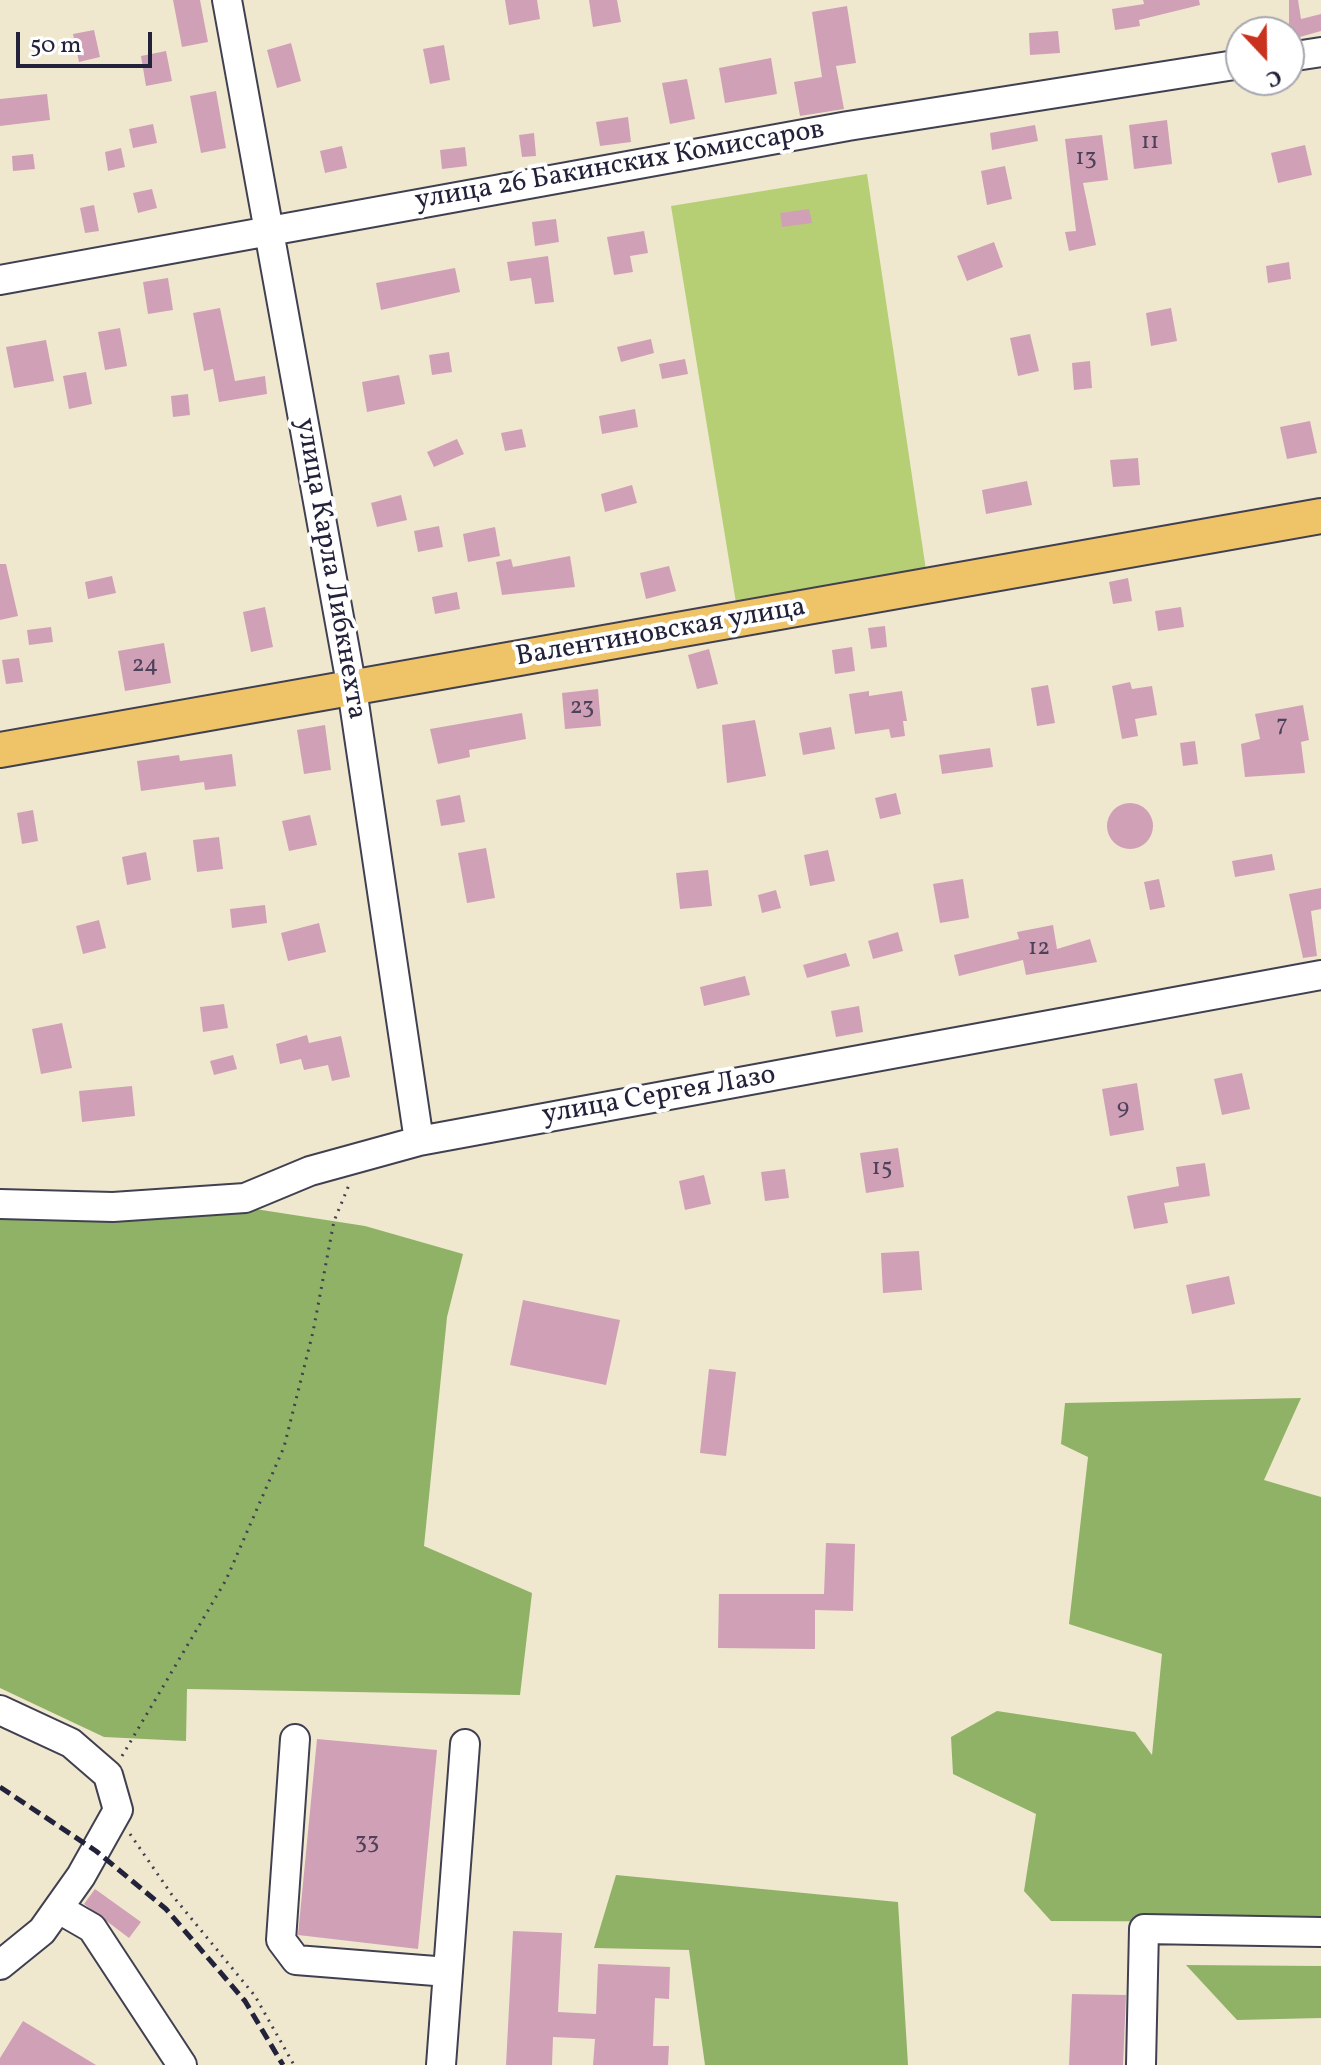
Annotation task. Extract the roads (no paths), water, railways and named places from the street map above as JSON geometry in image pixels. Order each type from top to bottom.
[{"type":"main road","name":"Валентиновская улица","points":[[0,750],[1321,516]]},
{"type":"street","name":"улица Карла Либкнехта","points":[[227,0],[352,689],[419,1141]]},
{"type":"street","name":"улица 26 Бакинских Комиссаров","points":[[0,280],[848,126],[1225,67]]},
{"type":"street","name":"улица Сергея Лазо","points":[[0,1204],[113,1207],[245,1198],[310,1171],[419,1141],[1321,975]]},
{"type":"street","points":[[0,1710],[71,1743],[108,1775],[118,1810],[59,1909],[42,1931],[0,1965]]},
{"type":"street","points":[[295,1739],[281,1940],[296,1960],[448,1972]]},
{"type":"street","points":[[441,2065],[465,1744]]},
{"type":"street","points":[[59,1909],[92,1928],[182,2065]]},
{"type":"street","points":[[1141,2065],[1144,1929],[1321,1932]]},
{"type":"railway","points":[[0,1787],[96,1851],[166,1909],[245,2001],[283,2065]]}]
